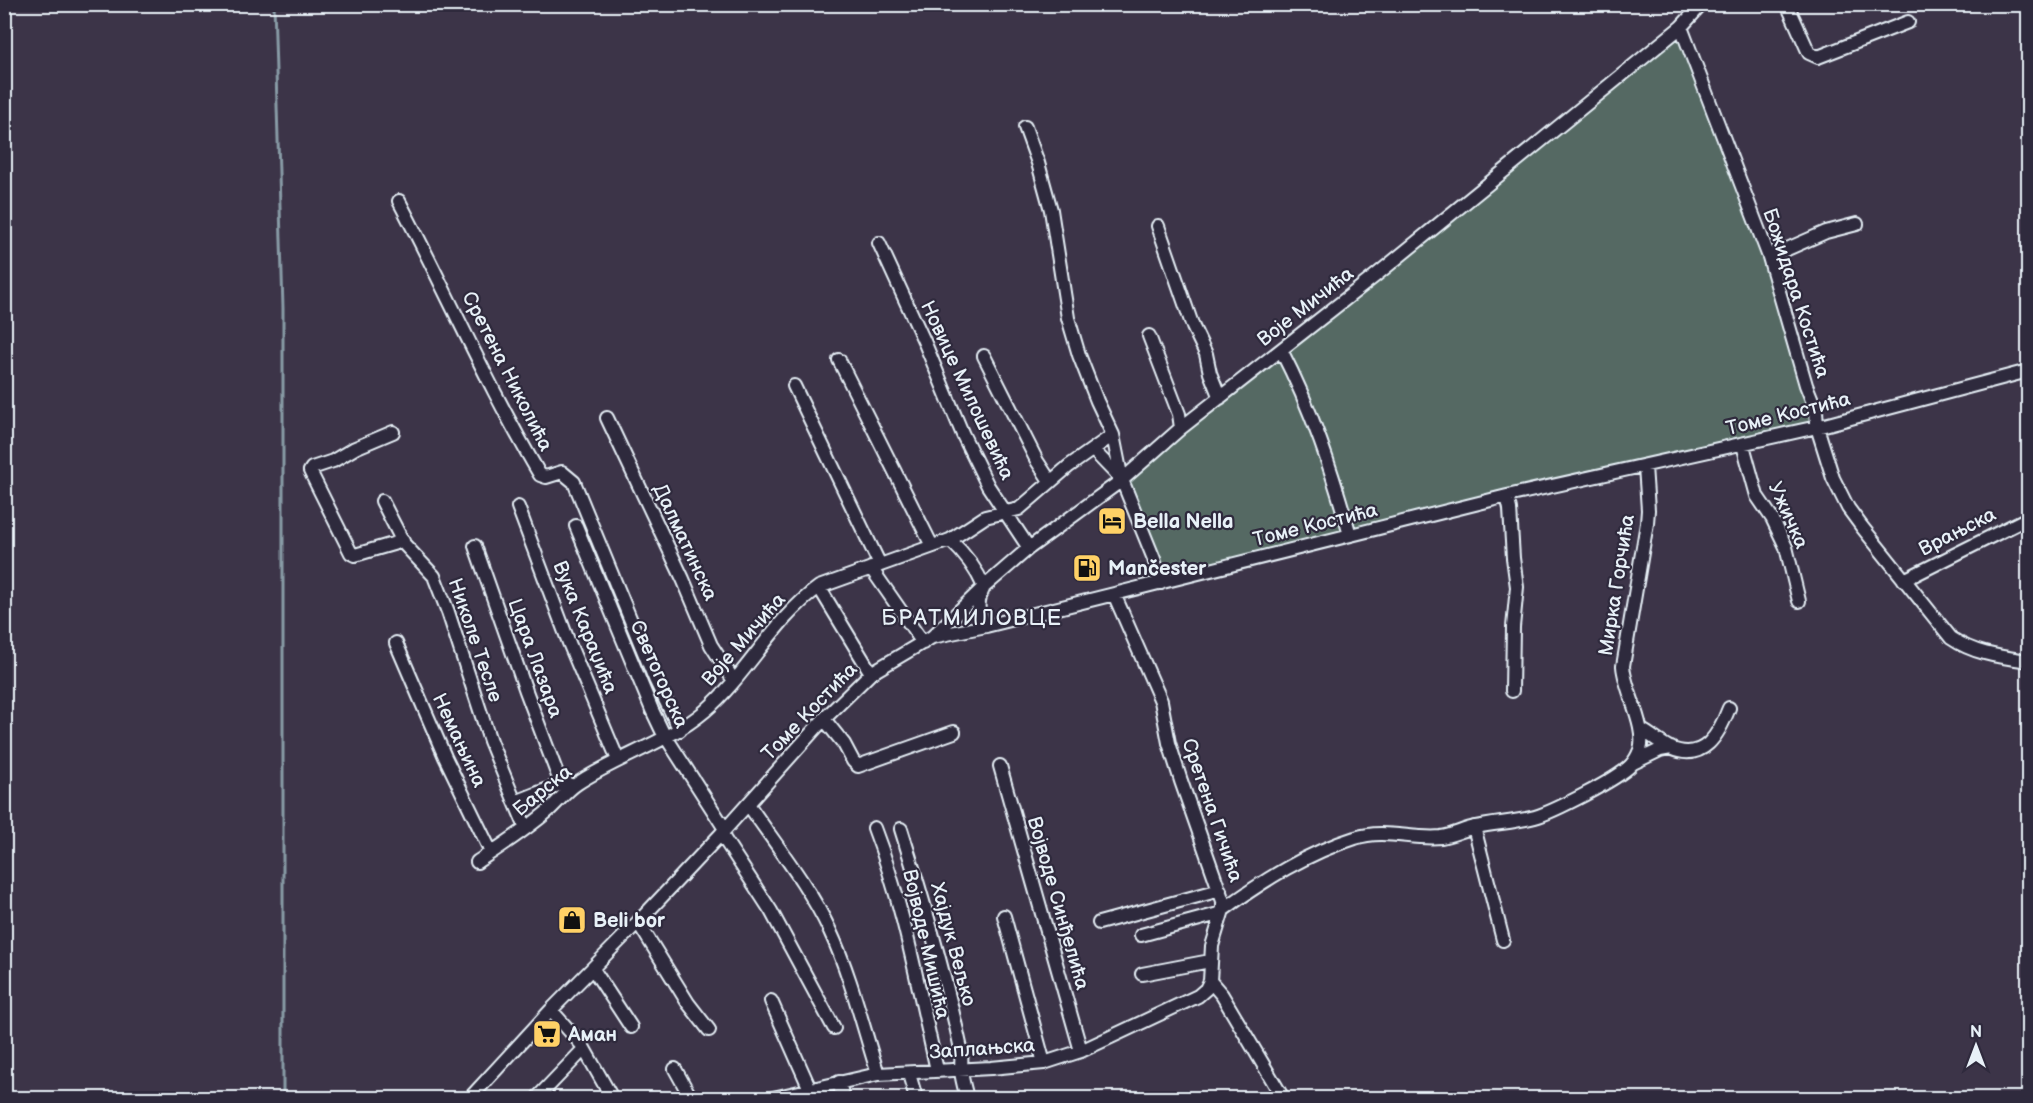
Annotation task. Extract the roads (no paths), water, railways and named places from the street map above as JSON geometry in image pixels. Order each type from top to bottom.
[{"type":"street","name":"Воје Мичића","points":[[928,640],[1029,548],[1122,480],[1180,428],[1526,155],[1681,27],[1688,10],[1702,4]]},
{"type":"street","points":[[1787,4],[1809,52],[1818,57],[1908,22]]},
{"type":"street","name":"Божидара Костића","points":[[1681,27],[1769,257],[1806,385],[1816,410],[1817,428],[1833,478],[1844,500],[1862,528],[1951,638],[1959,644],[1997,657],[2028,661]]},
{"type":"street","points":[[1025,127],[1051,210],[1068,318],[1078,355],[1113,435],[1122,480],[1154,559],[1161,583]]},
{"type":"street","name":"Сретена Николића","points":[[399,201],[540,475],[546,477],[562,472],[574,482],[664,700],[680,730]]},
{"type":"street","points":[[1769,257],[1826,232],[1857,224]]},
{"type":"street","points":[[1158,226],[1220,398]]},
{"type":"street","name":"Новице Милошевића","points":[[879,243],[924,341],[963,435],[988,486],[1029,548]]},
{"type":"street","points":[[1149,336],[1179,414],[1180,428]]},
{"type":"street","points":[[1281,350],[1299,385],[1325,449],[1350,535]]},
{"type":"street","points":[[984,357],[1050,482]]},
{"type":"street","points":[[839,360],[932,546]]},
{"type":"street","name":"Томе Костића","points":[[470,1098],[723,831],[824,719],[871,673],[928,640],[1507,496],[1817,428],[2028,370]]},
{"type":"street","points":[[794,386],[875,566],[928,640]]},
{"type":"street","name":"Далматинска","points":[[607,418],[683,579],[711,645],[734,681]]},
{"type":"street","points":[[393,432],[355,448],[333,461],[312,468],[310,471],[351,553],[355,555],[403,541]]},
{"type":"street","name":"Воје Мичића","points":[[666,737],[680,730],[707,710],[734,681],[783,620],[819,587],[950,540],[985,517],[1019,508],[1068,466],[1113,435]]},
{"type":"street","name":"Ужичка","points":[[1743,445],[1757,496],[1772,518],[1786,547],[1799,601]]},
{"type":"street","points":[[1093,450],[1122,480]]},
{"type":"street","name":"Мирка Горчића","points":[[1642,730],[1625,682],[1623,666],[1647,523],[1645,466]]},
{"type":"street","points":[[1507,496],[1517,587],[1513,627],[1512,691]]},
{"type":"street","name":"Николе Тесле","points":[[382,501],[403,541],[434,576],[490,741],[526,828]]},
{"type":"street","name":"Вука Караџића","points":[[518,507],[569,644],[618,760]]},
{"type":"street","name":"Врањска","points":[[1904,580],[2028,518]]},
{"type":"street","name":"Светогорска","points":[[576,526],[635,671],[666,737],[771,911],[834,1028]]},
{"type":"street","points":[[950,540],[964,553],[979,575],[984,587],[978,600],[978,610],[986,626]]},
{"type":"street","name":"Цара Лазара","points":[[474,546],[561,784]]},
{"type":"street","points":[[819,587],[871,673]]},
{"type":"street","name":"Сретена Гичића","points":[[1114,594],[1161,701],[1169,744],[1220,890],[1223,911],[1212,946],[1210,981]]},
{"type":"street","name":"Немањина","points":[[396,644],[440,746],[491,852]]},
{"type":"street","points":[[1632,764],[1640,751],[1642,730],[1671,748],[1692,752],[1703,748],[1718,734],[1729,708]]},
{"type":"street","points":[[824,719],[858,766],[954,732]]},
{"type":"street","name":"Барска","points":[[477,862],[526,828],[575,785],[618,760],[666,737]]},
{"type":"street","points":[[1141,935],[1223,911],[1276,874],[1356,837],[1383,833],[1443,837],[1474,827],[1537,817],[1614,777],[1632,764],[1660,750],[1671,748]]},
{"type":"street","name":"Војводе Синђелића","points":[[1000,766],[1081,1051]]},
{"type":"street","points":[[515,802],[561,784],[575,785]]},
{"type":"street","points":[[748,804],[813,899],[831,933],[852,990],[878,1074]]},
{"type":"street","points":[[1474,827],[1503,940]]},
{"type":"street","name":"Војводе Мишића","points":[[874,828],[899,901],[937,1070]]},
{"type":"street","name":"Хајдук Вељко","points":[[902,829],[920,887],[952,1011],[963,1063],[961,1069],[967,1098]]},
{"type":"street","points":[[1099,923],[1220,890]]},
{"type":"street","points":[[1004,916],[1044,1063]]},
{"type":"street","points":[[638,922],[688,1003],[709,1030]]},
{"type":"street","points":[[1142,974],[1210,961]]},
{"type":"street","points":[[593,969],[631,1027]]},
{"type":"street","points":[[1210,981],[1222,995],[1283,1098]]},
{"type":"street","name":"Заплањска","points":[[773,1098],[803,1093],[839,1082],[878,1074],[909,1074],[1044,1063],[1081,1051],[1198,996],[1206,989],[1210,981]]},
{"type":"street","points":[[771,1001],[803,1093]]},
{"type":"street","points":[[551,1010],[584,1049],[612,1098]]},
{"type":"street","points":[[537,1098],[584,1049]]},
{"type":"street","points":[[675,1069],[691,1098]]},
{"type":"street","points":[[909,1074],[916,1098]]},
{"type":"street","points":[[839,1082],[843,1098]]},
{"type":"waterway","points":[[274,4],[283,308],[283,1098]]},
{"type":"place","name":"Bella Nella","points":[[1112,521]]},
{"type":"place","name":"Mančester","points":[[1087,568]]},
{"type":"place","name":"Beli bor","points":[[572,920]]},
{"type":"place","name":"Аман","points":[[547,1034]]},
{"type":"district","name":"БРАТМИЛОВЦЕ","points":[[972,617]]}]
